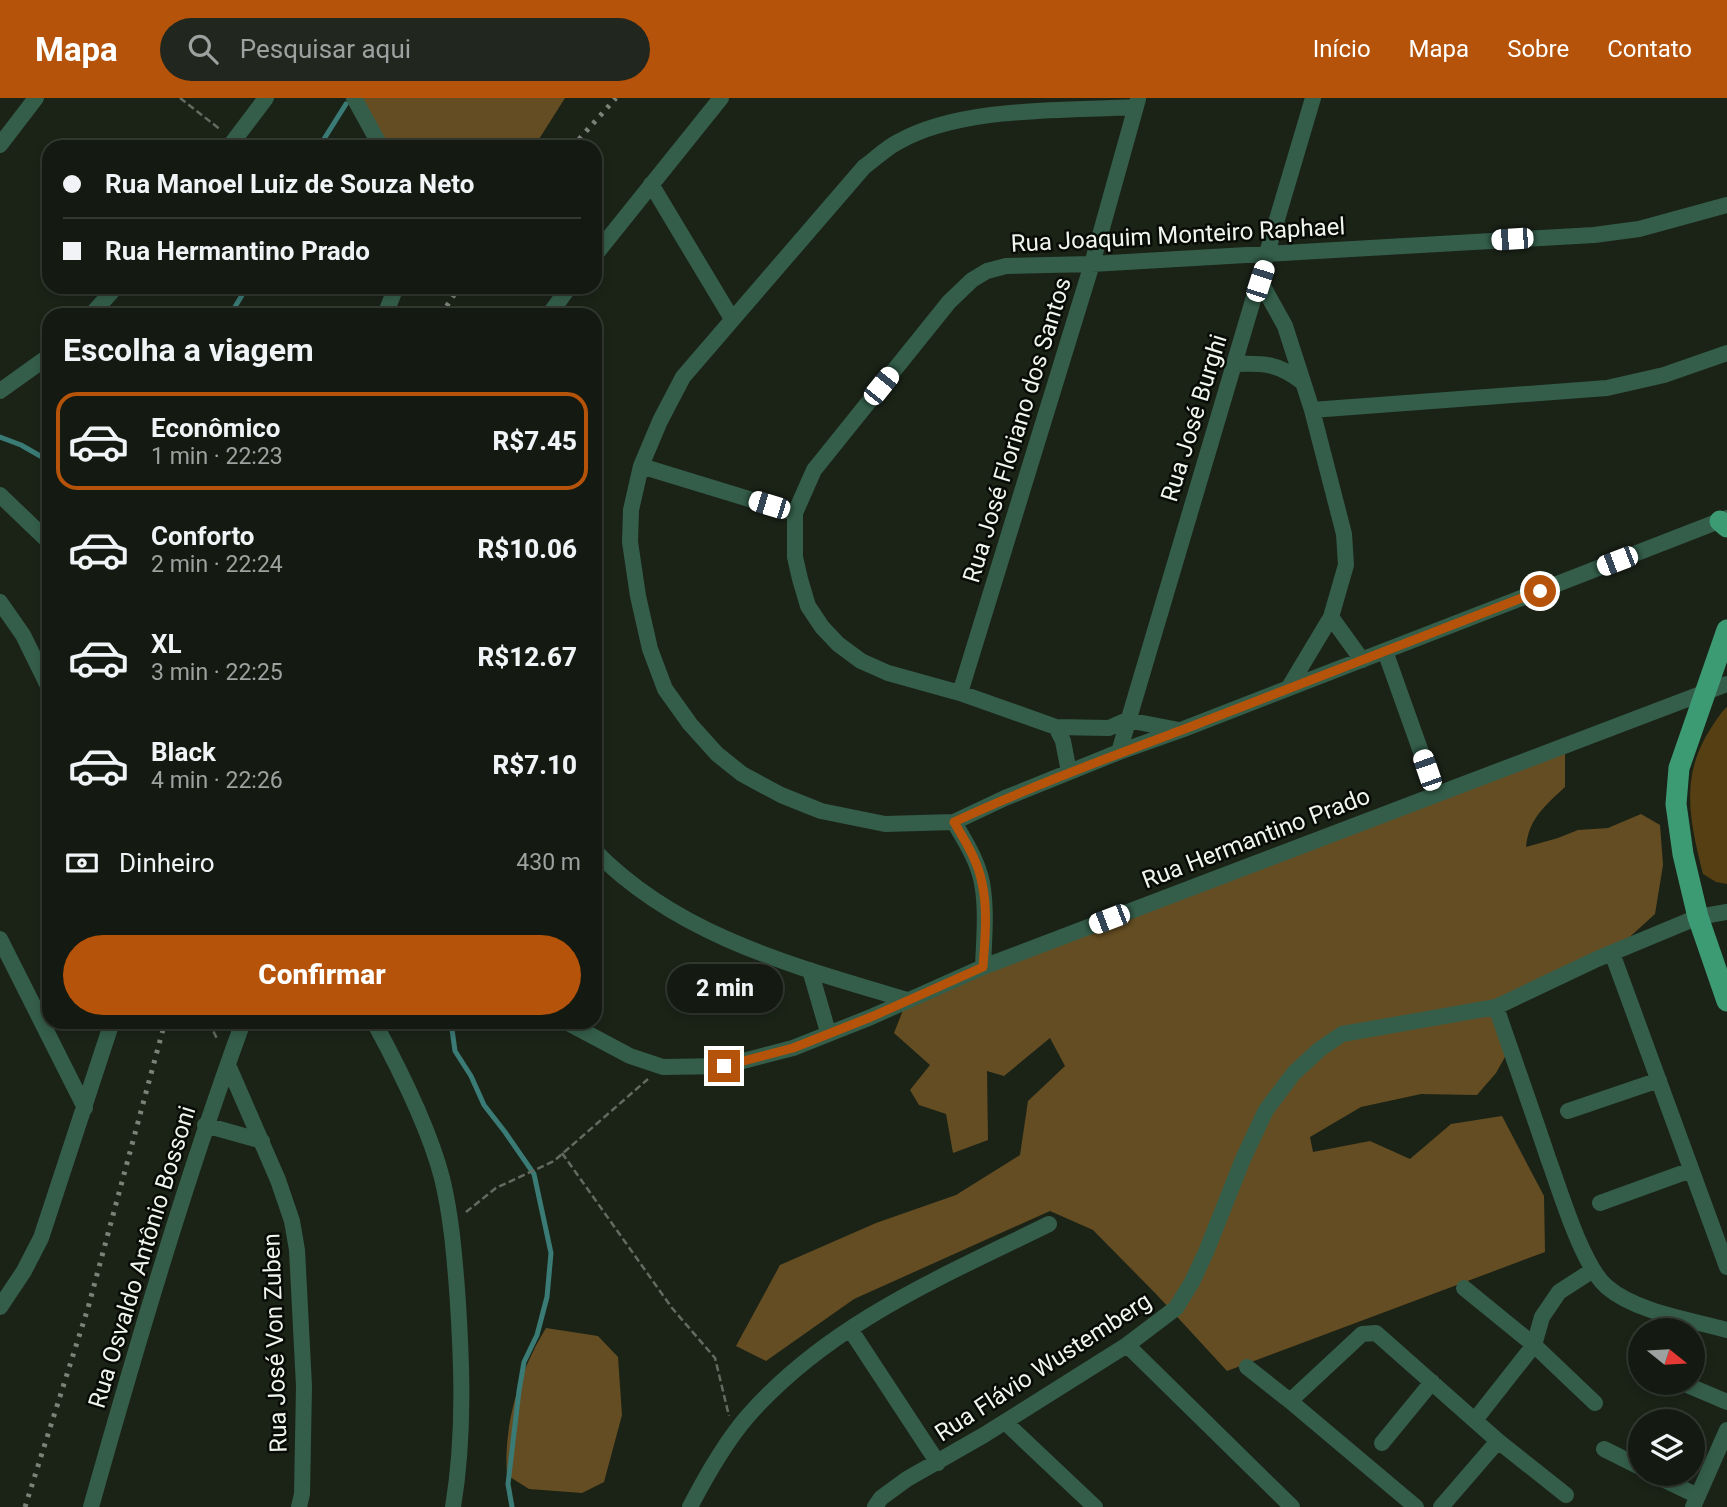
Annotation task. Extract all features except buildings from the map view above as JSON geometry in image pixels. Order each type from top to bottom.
[{"type":"main road","points":[[1726,989],[1698,917],[1683,854],[1676,804],[1679,768],[1727,632]]},
{"type":"street","points":[[0,145],[36,98]]},
{"type":"street","points":[[234,140],[266,98]]},
{"type":"street","points":[[354,98],[377,140]]},
{"type":"street","points":[[602,246],[721,98]]},
{"type":"street","name":"Rua José Burghi","points":[[1119,752],[1269,254],[1313,98]]},
{"type":"street","points":[[1136,103],[957,120],[898,142],[864,167],[684,377],[640,466],[631,510],[630,542],[638,596],[649,649],[665,689],[717,754],[743,774],[821,811],[885,824],[954,822],[1119,752],[1725,522]]},
{"type":"street","name":"Rua José Floriano dos Santos","points":[[960,693],[1092,264],[1136,103]]},
{"type":"street","points":[[651,184],[732,319]]},
{"type":"street","name":"Rua Joaquim Monteiro Raphael","points":[[1127,720],[1109,728],[1056,727],[960,693],[888,673],[861,661],[838,644],[808,606],[795,557],[795,513],[814,470],[949,302],[972,280],[987,271],[1006,266],[1092,264],[1594,235],[1639,229],[1727,205]]},
{"type":"street","points":[[1260,281],[1285,326],[1312,410],[1344,534],[1346,565],[1331,617],[1289,687]]},
{"type":"street","points":[[97,308],[110,294]]},
{"type":"street","points":[[1312,410],[1607,388],[1664,375],[1727,353]]},
{"type":"street","points":[[0,391],[42,361]]},
{"type":"street","points":[[1234,364],[1267,363],[1286,370],[1301,381]]},
{"type":"street","points":[[640,466],[795,513]]},
{"type":"street","points":[[0,495],[42,535]]},
{"type":"street","points":[[0,602],[23,635],[42,674]]},
{"type":"street","points":[[1331,617],[1362,660]]},
{"type":"street","points":[[1385,651],[1436,794]]},
{"type":"street","name":"Rua Hermantino Prado","points":[[579,1029],[630,1056],[663,1067],[724,1066],[793,1048],[983,967],[1727,684]]},
{"type":"street","points":[[1127,720],[1181,730]]},
{"type":"street","points":[[1056,727],[1063,741],[1069,772]]},
{"type":"street","points":[[954,822],[969,848],[982,881],[985,919],[983,967]]},
{"type":"street","points":[[602,857],[633,886],[665,908],[712,934],[779,961],[907,1000]]},
{"type":"street","name":"Rua Flávio Wustemberg","points":[[875,1507],[881,1498],[907,1479],[1005,1422],[1127,1345],[1175,1308],[1206,1252],[1226,1208],[1243,1159],[1266,1110],[1294,1073],[1320,1049],[1342,1034],[1496,1007],[1612,953],[1698,917],[1727,912]]},
{"type":"street","points":[[0,939],[42,1022]]},
{"type":"street","points":[[1612,953],[1727,1267]]},
{"type":"street","points":[[810,970],[828,1032]]},
{"type":"street","points":[[1496,1007],[1566,1210],[1592,1270],[1608,1288],[1627,1299],[1653,1310],[1727,1330]]},
{"type":"street","points":[[46,1029],[86,1108]]},
{"type":"street","points":[[0,1307],[24,1271],[41,1238],[110,1029]]},
{"type":"street","name":"Rua Osvaldo Antônio Bossoni","points":[[91,1507],[145,1317],[205,1125],[241,1029]]},
{"type":"street","points":[[377,1029],[418,1113],[441,1176],[452,1223],[459,1323],[461,1408],[453,1507]]},
{"type":"street","name":"Rua José Von Zuben","points":[[228,1065],[262,1141],[292,1220],[297,1250],[304,1386],[302,1494],[299,1507]]},
{"type":"street","points":[[1568,1111],[1658,1080]]},
{"type":"street","points":[[205,1125],[262,1141]]},
{"type":"street","points":[[1600,1203],[1691,1170]]},
{"type":"street","points":[[690,1507],[706,1477],[746,1418],[795,1368],[884,1306],[1049,1224]]},
{"type":"street","points":[[1475,1420],[1534,1345],[1542,1317],[1559,1293],[1592,1270]]},
{"type":"street","points":[[1464,1288],[1534,1345],[1595,1403]]},
{"type":"street","points":[[850,1329],[938,1462]]},
{"type":"street","points":[[1290,1401],[1362,1334],[1376,1333],[1498,1441],[1566,1495]]},
{"type":"street","points":[[1127,1345],[1292,1507]]},
{"type":"street","points":[[1247,1367],[1416,1507]]},
{"type":"street","points":[[1382,1443],[1432,1382]]},
{"type":"street","points":[[1705,1393],[1727,1402]]},
{"type":"street","points":[[1005,1422],[1095,1507]]},
{"type":"street","points":[[1670,1486],[1695,1502],[1726,1437]]},
{"type":"street","points":[[1441,1507],[1498,1441]]},
{"type":"street","points":[[1604,1449],[1628,1461]]},
{"type":"path","points":[[180,98],[227,140]]},
{"type":"path","points":[[452,1223],[496,1188],[554,1161],[647,1079],[658,1076]]},
{"type":"path","points":[[562,1153],[672,1308],[715,1357],[734,1435]]},
{"type":"shaded area","points":[[353,98],[565,98],[538,140],[385,140],[365,107]]},
{"type":"shaded area","points":[[1727,707],[1727,884],[1716,882],[1703,874],[1694,836],[1690,800],[1694,764],[1701,746]]},
{"type":"shaded area","points":[[1565,745],[1565,787],[1534,820],[1526,847],[1578,830],[1608,828],[1641,814],[1660,825],[1663,865],[1655,914],[1612,953],[1496,1007],[1510,1048],[1496,1073],[1477,1095],[1421,1094],[1361,1107],[1310,1137],[1313,1152],[1370,1141],[1410,1159],[1451,1124],[1502,1116],[1544,1196],[1545,1252],[1227,1371],[1093,1230],[1050,1211],[854,1299],[766,1361],[736,1346],[780,1265],[876,1223],[956,1195],[1020,1155],[1028,1101],[1065,1066],[1050,1038],[1004,1076],[987,1071],[988,1140],[953,1153],[946,1114],[919,1105],[910,1090],[930,1065],[894,1033],[907,1000]]},
{"type":"shaded area","points":[[546,1328],[598,1336],[618,1357],[622,1415],[604,1482],[582,1493],[529,1489],[507,1475],[508,1437],[515,1399],[528,1362]]},
{"type":"waterway","points":[[323,140],[346,104]]},
{"type":"waterway","points":[[234,308],[243,294]]},
{"type":"waterway","points":[[0,437],[42,457]]},
{"type":"waterway","points":[[452,1029],[455,1051],[471,1076],[484,1105],[534,1174],[551,1253],[547,1297],[537,1335],[524,1362],[519,1391],[508,1484],[512,1507]]},
{"type":"railway","points":[[578,140],[616,98]]},
{"type":"railway","points":[[446,308],[454,294]]},
{"type":"railway","points":[[25,1507],[88,1308],[163,1029]]},
{"type":"route","points":[[724,1066],[793,1048],[983,967],[985,919],[982,881],[969,848],[954,822],[1005,798],[1119,752],[1540,591]]}]
